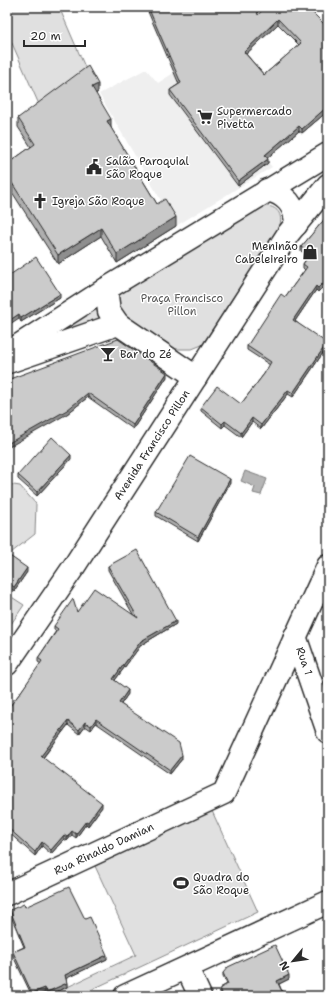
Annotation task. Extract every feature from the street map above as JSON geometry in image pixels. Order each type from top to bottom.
[{"type":"street","points":[[7,353],[106,289],[328,154]]},
{"type":"street","name":"Avenida Francisco Pillon","points":[[7,664],[73,568],[296,225],[328,185]]},
{"type":"street","points":[[267,190],[283,196],[289,201],[294,209],[296,225]]},
{"type":"street","points":[[106,289],[109,311],[118,324],[196,377]]},
{"type":"street","points":[[7,362],[118,324]]},
{"type":"street","name":"Rua Rinaldo Damian","points":[[7,894],[224,793],[328,566]]},
{"type":"street","name":"Rua 1","points":[[295,636],[328,732]]},
{"type":"street","points":[[125,996],[328,902]]},
{"type":"street","points":[[187,968],[200,996]]},
{"type":"shaded area","points":[[186,65],[272,167],[176,226],[99,94],[146,69],[158,83]]},
{"type":"shaded area","points":[[245,471],[267,479],[261,495],[253,493],[255,487],[241,481]]},
{"type":"green space","points":[[7,7],[59,7],[88,74],[41,109],[7,32]]},
{"type":"green space","name":"Praça Francisco Pillon","points":[[262,206],[271,207],[277,210],[281,220],[280,225],[202,345],[192,349],[176,349],[119,311],[118,297],[122,292]]},
{"type":"green space","points":[[96,308],[100,311],[102,322],[49,336]]},
{"type":"green space","points":[[7,484],[20,486],[36,504],[35,534],[7,556]]},
{"type":"green space","points":[[7,594],[24,605],[7,630]]},
{"type":"green space","points":[[212,811],[258,912],[78,996],[48,996],[136,955],[95,866]]},
{"type":"building","points":[[148,7],[256,7],[258,15],[265,7],[307,7],[328,28],[328,106],[302,129],[299,126],[265,155],[268,159],[238,181],[170,90],[181,83]],"holes":[[[278,19],[301,43],[264,75],[244,52]]]},
{"type":"building","name":"Salão Paroquial São Roque","points":[[88,66],[98,84],[92,87],[111,119],[107,121],[157,204],[165,199],[176,217],[117,254],[101,228],[58,255],[12,183],[7,187],[7,164],[35,144],[18,118]]},
{"type":"building","points":[[328,215],[328,288],[322,284],[318,288],[316,286],[293,320],[327,343],[293,393],[288,390],[261,425],[252,418],[241,433],[225,421],[222,424],[201,407],[217,386],[241,404],[264,374],[271,362],[247,346],[281,294],[285,297],[307,267],[303,264],[310,254],[301,247]]},
{"type":"building","points":[[36,257],[60,294],[21,318],[19,314],[7,322],[7,277]]},
{"type":"building","points":[[118,339],[167,373],[133,425],[88,393],[67,410],[7,444],[7,380]]},
{"type":"building","points":[[52,437],[71,455],[37,492],[18,475]]},
{"type":"building","points":[[190,456],[230,479],[198,537],[156,512]]},
{"type":"building","points":[[137,550],[176,621],[141,641],[113,679],[128,690],[119,703],[179,743],[182,755],[170,770],[96,719],[91,726],[85,722],[79,730],[68,721],[41,756],[102,803],[88,822],[86,821],[76,834],[72,831],[67,837],[64,835],[51,850],[42,842],[35,852],[7,827],[7,710],[42,661],[38,658],[58,629],[54,626],[73,599],[77,612],[94,588],[138,618],[108,566]]},
{"type":"building","points":[[7,554],[27,568],[14,587],[7,582]]},
{"type":"building","points":[[69,887],[85,919],[90,917],[107,955],[65,975],[67,983],[47,992],[45,988],[32,993],[13,952],[25,947],[10,910],[24,904],[25,907]]},
{"type":"building","points":[[275,945],[289,975],[277,981],[284,996],[223,996],[220,988],[228,984],[223,973],[228,967]]},
{"type":"place","name":"Supermercado Pivetta","points":[[205,117]]},
{"type":"place","name":"Salão Paroquial São Roque","points":[[94,167]]},
{"type":"place","name":"Igreja São Roque","points":[[40,201]]},
{"type":"place","name":"Meninão Cabeleireiro","points":[[310,252]]},
{"type":"place","name":"Bar do Zé","points":[[108,354]]},
{"type":"place","name":"Quadra do São Roque","points":[[181,883]]}]
